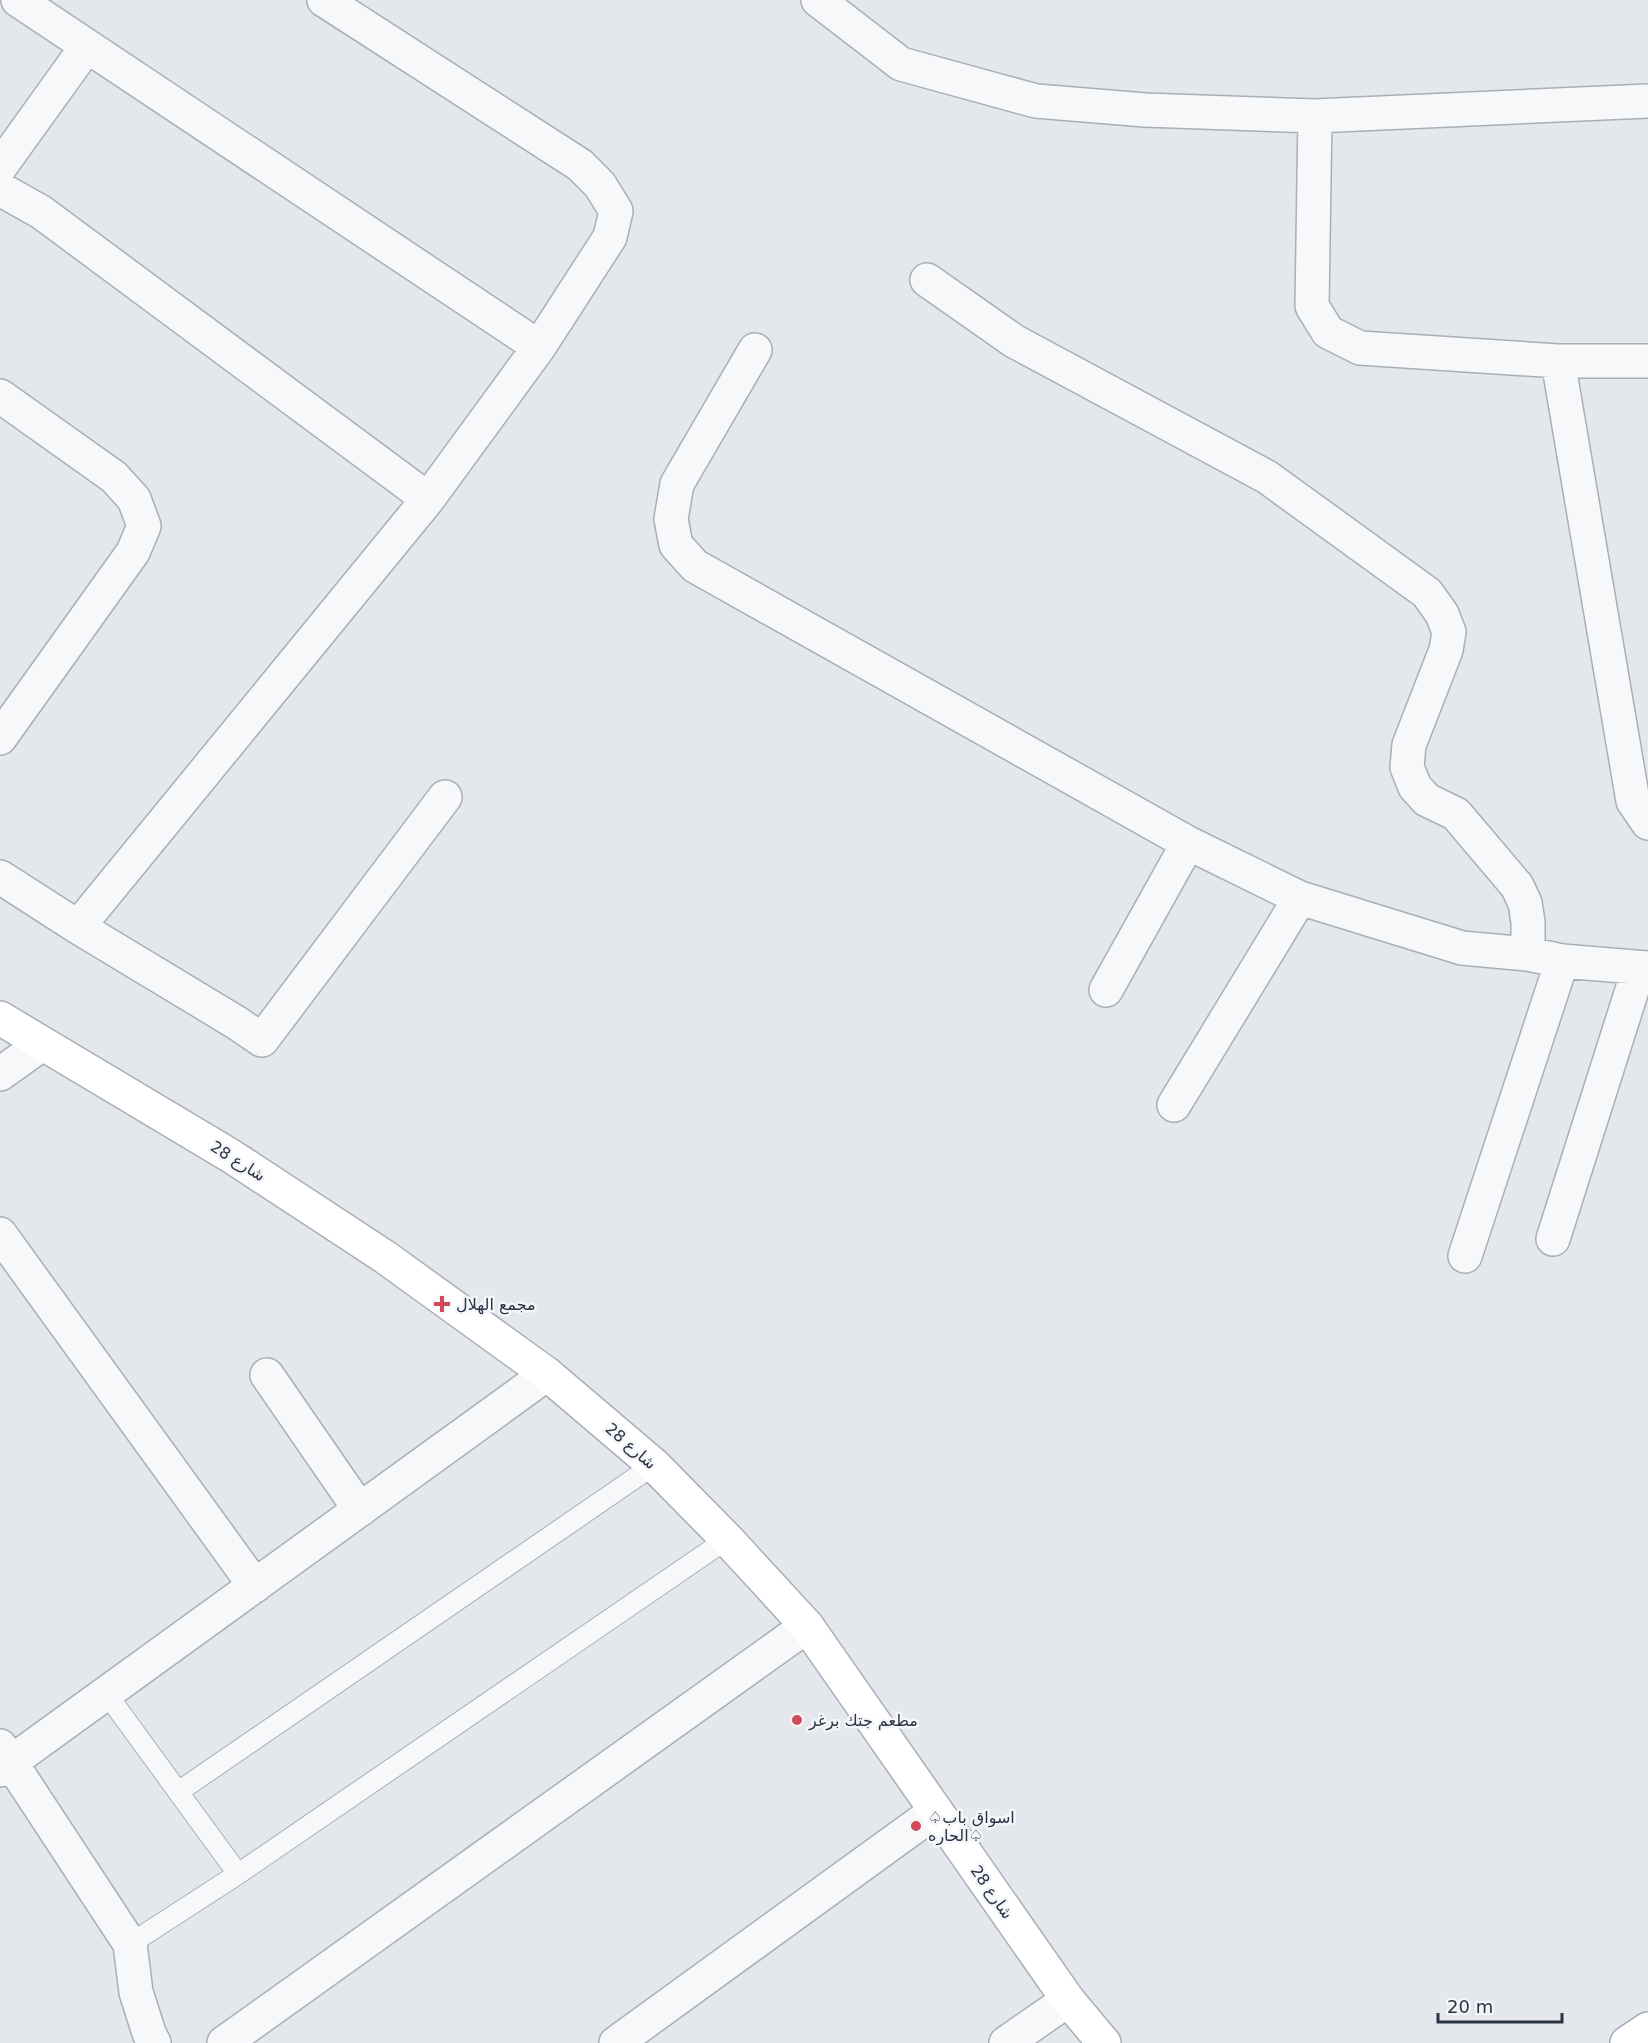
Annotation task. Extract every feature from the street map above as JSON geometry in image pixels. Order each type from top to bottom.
[{"type":"street","points":[[18,0],[539,347]]},
{"type":"street","points":[[78,927],[428,499],[539,347],[610,237],[616,211],[600,185],[580,165],[324,0]]},
{"type":"street","points":[[818,0],[901,64],[1036,101],[1145,110],[1315,116],[1648,101]]},
{"type":"street","points":[[0,167],[87,46]]},
{"type":"street","points":[[1315,116],[1312,306],[1328,332],[1360,348],[1558,361],[1648,361]]},
{"type":"street","points":[[0,189],[40,212],[428,499]]},
{"type":"street","points":[[927,280],[1014,341],[1267,477],[1427,593],[1442,614],[1449,632],[1446,650],[1409,745],[1407,767],[1415,787],[1426,800],[1456,814],[1517,886],[1525,903],[1528,922],[1528,954]]},
{"type":"street","points":[[755,350],[676,484],[671,519],[676,545],[695,566],[1188,843],[1300,898],[1462,948],[1528,954],[1563,961],[1644,968],[1553,1239]]},
{"type":"street","points":[[1558,361],[1633,801],[1648,822]]},
{"type":"street","points":[[0,738],[133,552],[144,526],[134,499],[114,477],[4,407]]},
{"type":"street","points":[[0,877],[262,1040],[446,797]]},
{"type":"street","points":[[1106,990],[1188,843]]},
{"type":"street","points":[[1174,1105],[1300,898]]},
{"type":"street","points":[[1465,1256],[1563,961]]},
{"type":"street","name":"شارع 28","points":[[0,1018],[231,1156],[386,1257],[547,1374],[654,1465],[728,1539],[807,1626],[1068,2000],[1104,2043]]},
{"type":"street","points":[[0,1074],[42,1044]]},
{"type":"street","points":[[0,1234],[255,1586]]},
{"type":"street","points":[[154,2043],[136,1992],[130,1944],[3,1759],[106,1693],[547,1374]]},
{"type":"street","points":[[267,1375],[360,1510]]},
{"type":"street","points":[[224,2043],[807,1626]]},
{"type":"street","points":[[616,2043],[936,1810]]},
{"type":"street","points":[[1006,2043],[1068,2000]]},
{"type":"street","points":[[1628,2043],[1648,2029]]},
{"type":"lane","points":[[178,1792],[654,1465]]},
{"type":"lane","points":[[130,1944],[238,1874],[728,1539]]},
{"type":"lane","points":[[106,1693],[238,1874]]},
{"type":"place","name":"مجمع الهلال","points":[[442,1304]]},
{"type":"place","name":"مطعم جتك برغر","points":[[797,1720]]},
{"type":"place","name":"♤اسواق باب الحاره♤","points":[[916,1826]]}]
